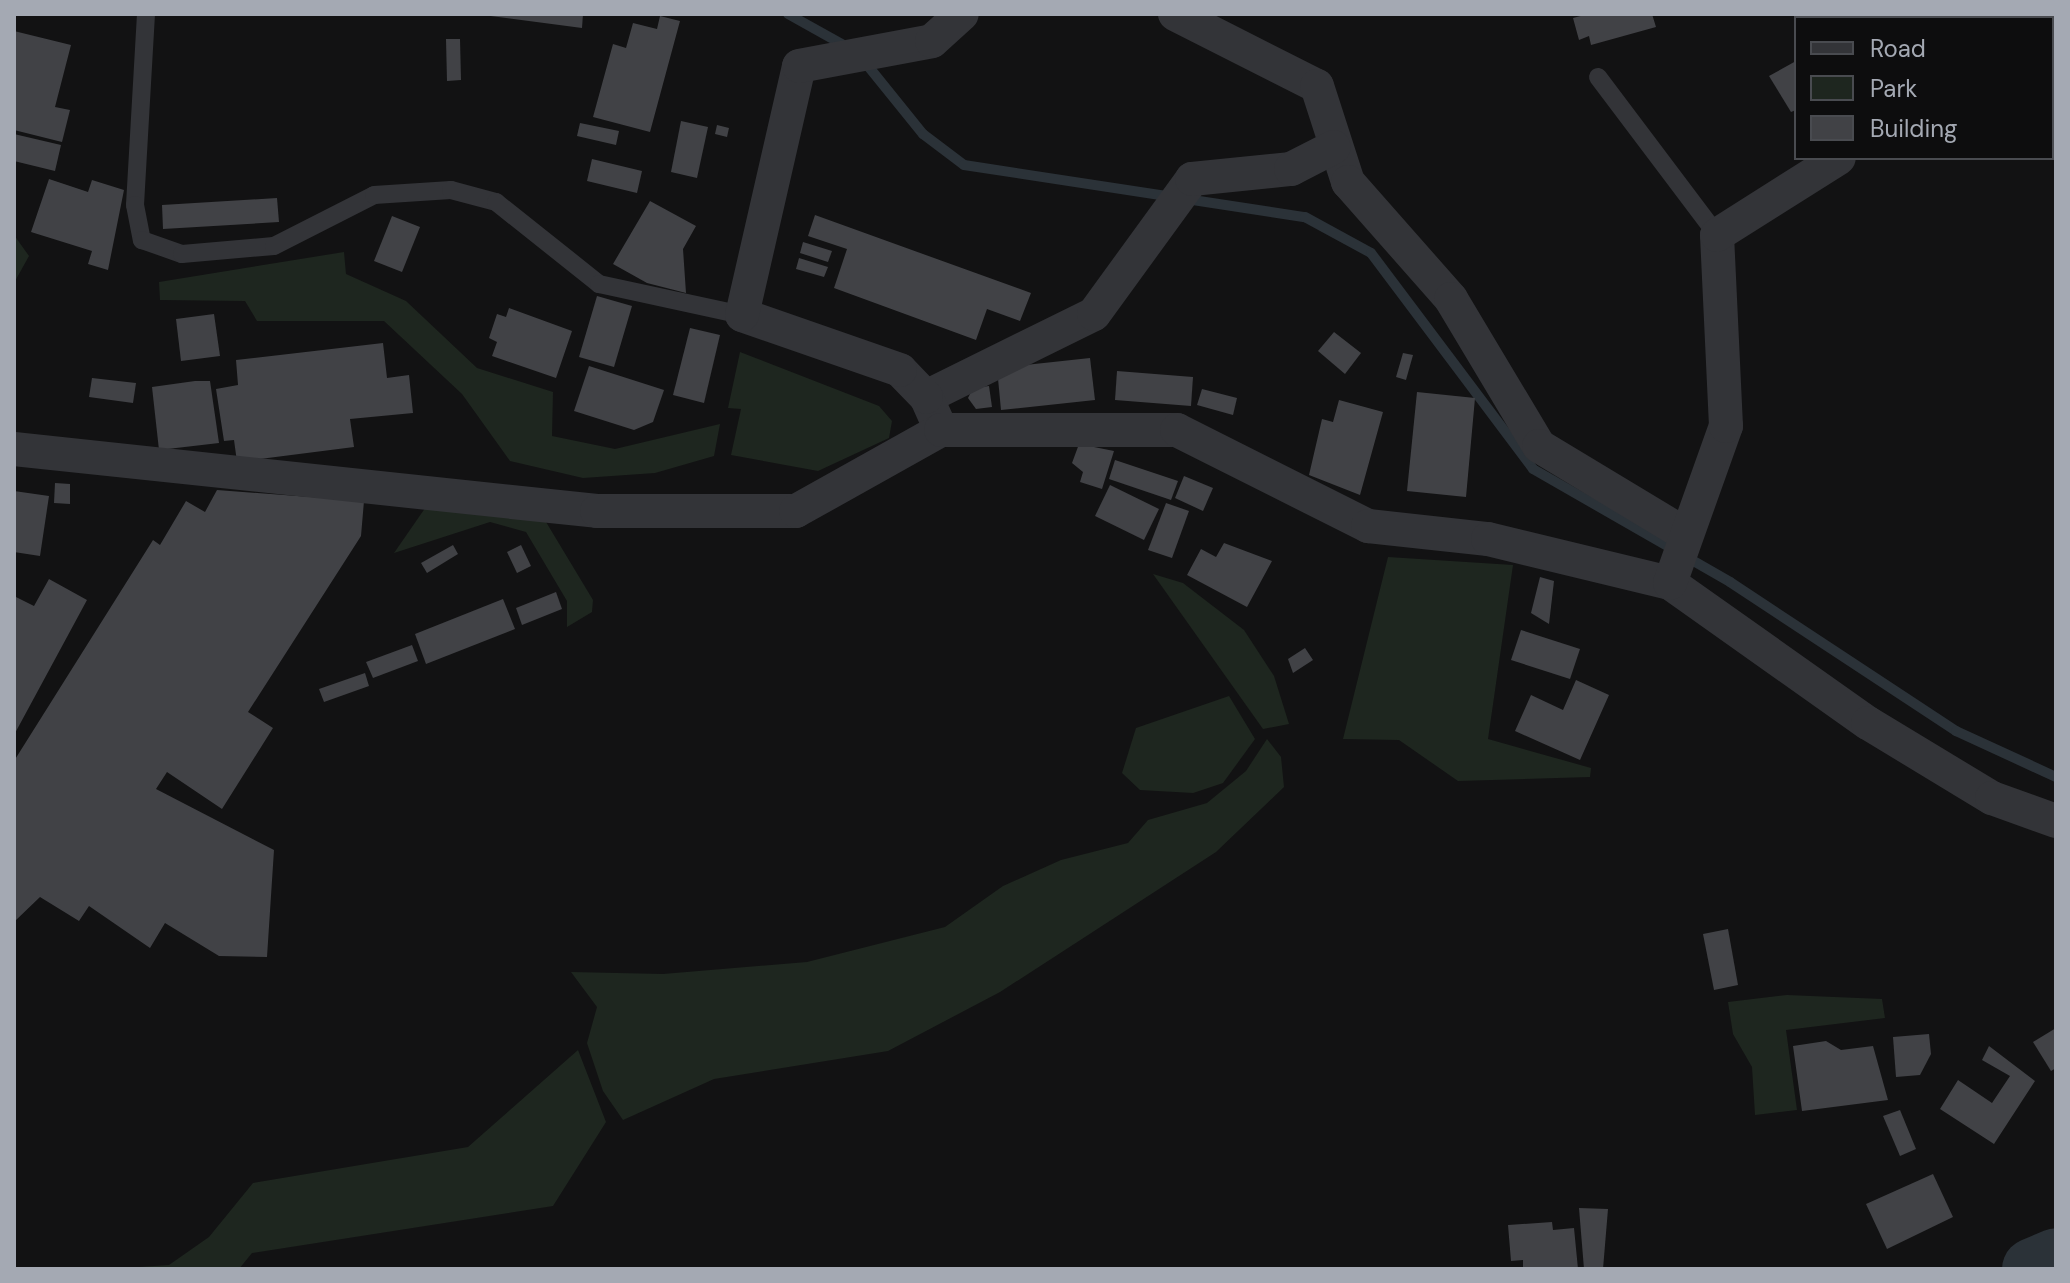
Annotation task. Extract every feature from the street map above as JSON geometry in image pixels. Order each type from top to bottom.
[{"type":"street","points":[[941,430],[926,397],[900,370],[742,315],[799,66],[932,41],[962,14]]},
{"type":"street","points":[[1175,14],[1317,86],[1334,147],[1348,182],[1451,299],[1539,446],[1683,533]]},
{"type":"street","points":[[926,397],[1094,314],[1192,179],[1291,169],[1334,147]]},
{"type":"street","points":[[1670,583],[1683,533],[1726,426],[1717,235],[1836,160]]},
{"type":"street","points":[[14,449],[597,511],[796,511],[941,430],[1177,430],[1368,526],[1488,539],[1670,583],[1868,723],[1992,798],[2056,821]]},
{"type":"lane","points":[[146,14],[135,205],[142,240],[182,254],[274,246],[374,195],[451,190],[496,202],[599,284],[742,315]]},
{"type":"lane","points":[[1598,77],[1717,235]]},
{"type":"green space","points":[[14,235],[29,256],[14,283]]},
{"type":"green space","points":[[344,252],[346,274],[406,301],[477,368],[553,392],[552,436],[615,449],[720,424],[714,456],[655,473],[583,478],[510,461],[462,394],[384,321],[257,321],[245,301],[160,300],[159,282]]},
{"type":"green space","points":[[740,352],[879,406],[892,421],[889,438],[818,471],[731,455],[741,409],[728,408]]},
{"type":"green space","points":[[430,501],[546,522],[593,600],[592,612],[567,627],[567,601],[526,532],[490,522],[394,553]]},
{"type":"green space","points":[[1388,557],[1513,565],[1488,739],[1591,768],[1590,777],[1458,781],[1399,740],[1343,739]]},
{"type":"green space","points":[[1153,574],[1183,583],[1244,630],[1274,676],[1289,724],[1263,729]]},
{"type":"green space","points":[[1229,696],[1255,739],[1223,783],[1193,793],[1140,790],[1122,773],[1136,728]]},
{"type":"green space","points":[[1267,739],[1281,757],[1284,787],[1216,852],[1000,992],[888,1051],[714,1079],[623,1120],[603,1091],[587,1043],[597,1007],[571,972],[663,974],[807,962],[945,927],[1003,886],[1061,860],[1128,843],[1148,820],[1207,803],[1246,771]]},
{"type":"green space","points":[[1787,995],[1882,999],[1885,1018],[1786,1030],[1797,1110],[1755,1115],[1752,1067],[1733,1034],[1728,1002]]},
{"type":"green space","points":[[578,1050],[606,1122],[553,1206],[252,1253],[239,1269],[109,1269],[169,1265],[209,1237],[253,1183],[468,1147]]},
{"type":"building","points":[[475,14],[583,14],[582,28]]},
{"type":"building","points":[[1588,14],[1652,14],[1656,27],[1591,45],[1589,36],[1579,40],[1573,18]]},
{"type":"building","points":[[1912,14],[1913,16],[1878,16]]},
{"type":"building","points":[[660,16],[680,21],[650,132],[593,117],[613,44],[626,48],[633,23],[657,29]]},
{"type":"building","points":[[14,31],[71,45],[55,107],[70,110],[62,142],[14,130]]},
{"type":"building","points":[[446,39],[460,39],[461,80],[447,81]]},
{"type":"building","points":[[1794,62],[1794,111],[1791,112],[1769,76]]},
{"type":"building","points":[[681,121],[708,127],[697,178],[671,172]]},
{"type":"building","points":[[580,123],[619,131],[616,145],[577,136]]},
{"type":"building","points":[[717,125],[729,128],[727,137],[715,134]]},
{"type":"building","points":[[14,134],[61,145],[55,171],[14,161]]},
{"type":"building","points":[[592,159],[642,171],[637,193],[587,181]]},
{"type":"building","points":[[49,179],[88,192],[92,180],[124,190],[108,270],[88,264],[92,251],[31,232]]},
{"type":"building","points":[[277,198],[279,222],[163,229],[162,205]]},
{"type":"building","points":[[650,201],[696,226],[683,249],[686,293],[647,283],[613,264]]},
{"type":"building","points":[[815,215],[1031,293],[1020,321],[987,309],[976,340],[834,288],[847,249],[808,236]]},
{"type":"building","points":[[392,216],[420,227],[402,272],[374,261]]},
{"type":"building","points":[[803,242],[832,251],[828,262],[800,253]]},
{"type":"building","points":[[799,258],[828,267],[824,277],[796,269]]},
{"type":"building","points":[[597,296],[632,306],[614,367],[579,357]]},
{"type":"building","points":[[509,308],[572,331],[556,378],[492,356],[497,342],[489,338],[497,314],[506,317]]},
{"type":"building","points":[[214,314],[220,356],[181,361],[176,319]]},
{"type":"building","points":[[690,328],[720,335],[704,403],[673,395]]},
{"type":"building","points":[[1334,332],[1361,353],[1345,374],[1318,351]]},
{"type":"building","points":[[383,343],[387,378],[409,375],[413,413],[350,419],[354,447],[237,462],[234,440],[224,441],[216,389],[238,385],[236,360]]},
{"type":"building","points":[[1403,353],[1413,355],[1406,380],[1396,377]]},
{"type":"building","points":[[1090,358],[1095,400],[1001,410],[997,368]]},
{"type":"building","points":[[589,366],[664,390],[653,422],[634,430],[574,411]]},
{"type":"building","points":[[1117,371],[1193,377],[1191,406],[1115,400]]},
{"type":"building","points":[[92,378],[136,383],[133,403],[89,397]]},
{"type":"building","points":[[210,381],[219,443],[159,450],[152,387]]},
{"type":"building","points":[[989,386],[992,407],[976,409],[968,398],[973,388]]},
{"type":"building","points":[[1202,389],[1237,398],[1233,415],[1197,405]]},
{"type":"building","points":[[1417,392],[1475,398],[1466,497],[1407,491]]},
{"type":"building","points":[[1339,400],[1383,412],[1360,495],[1309,475],[1322,419],[1333,422]]},
{"type":"building","points":[[1079,444],[1114,451],[1102,489],[1080,482],[1083,472],[1072,463]]},
{"type":"building","points":[[1115,460],[1178,481],[1171,500],[1109,479]]},
{"type":"building","points":[[1184,476],[1213,488],[1203,511],[1175,498]]},
{"type":"building","points":[[55,483],[70,484],[70,504],[54,503]]},
{"type":"building","points":[[1110,485],[1159,509],[1144,540],[1095,516]]},
{"type":"building","points":[[217,490],[364,501],[361,536],[248,712],[273,728],[222,809],[167,772],[156,789],[274,850],[267,957],[219,956],[165,923],[150,948],[89,906],[79,921],[40,897],[14,922],[14,761],[153,540],[160,545],[186,501],[205,512]]},
{"type":"building","points":[[14,491],[49,496],[40,556],[14,552]]},
{"type":"building","points":[[1166,503],[1189,511],[1172,558],[1148,550]]},
{"type":"building","points":[[1224,543],[1272,561],[1247,607],[1187,575],[1201,549],[1216,557]]},
{"type":"building","points":[[453,545],[458,554],[427,573],[421,563]]},
{"type":"building","points":[[521,545],[531,566],[517,573],[507,552]]},
{"type":"building","points":[[1540,577],[1554,581],[1549,624],[1531,613]]},
{"type":"building","points":[[49,579],[87,600],[14,735],[14,596],[34,606]]},
{"type":"building","points":[[556,592],[562,609],[522,625],[516,608]]},
{"type":"building","points":[[503,599],[515,629],[426,664],[415,634]]},
{"type":"building","points":[[1521,630],[1580,649],[1570,679],[1511,660]]},
{"type":"building","points":[[412,645],[418,661],[373,678],[366,662]]},
{"type":"building","points":[[1305,648],[1313,660],[1293,673],[1288,659]]},
{"type":"building","points":[[365,673],[369,686],[324,702],[319,689]]},
{"type":"building","points":[[1576,680],[1609,695],[1580,760],[1515,731],[1531,695],[1563,710]]},
{"type":"building","points":[[1728,929],[1738,985],[1714,990],[1703,934]]},
{"type":"building","points":[[2056,1028],[2056,1068],[2051,1071],[2033,1042]]},
{"type":"building","points":[[1929,1034],[1931,1054],[1920,1075],[1896,1077],[1893,1037]]},
{"type":"building","points":[[1826,1041],[1841,1050],[1873,1046],[1888,1100],[1802,1111],[1793,1046]]},
{"type":"building","points":[[1989,1046],[2035,1081],[1994,1144],[1940,1109],[1958,1080],[1992,1103],[2010,1076],[1982,1060]]},
{"type":"building","points":[[1900,1110],[1916,1149],[1900,1156],[1883,1116]]},
{"type":"building","points":[[1933,1174],[1953,1217],[1887,1249],[1866,1204]]},
{"type":"building","points":[[1579,1208],[1608,1209],[1603,1269],[1584,1269]]},
{"type":"building","points":[[1552,1222],[1553,1230],[1574,1228],[1578,1269],[1523,1269],[1523,1260],[1511,1261],[1508,1225]]},
{"type":"waterway","points":[[788,14],[849,48]]},
{"type":"waterway","points":[[864,61],[923,134],[964,165],[1305,217],[1371,253],[1533,469],[1730,582],[1956,731],[2056,777]]},
{"type":"waterway","points":[[2033,1269],[2056,1259]]}]
